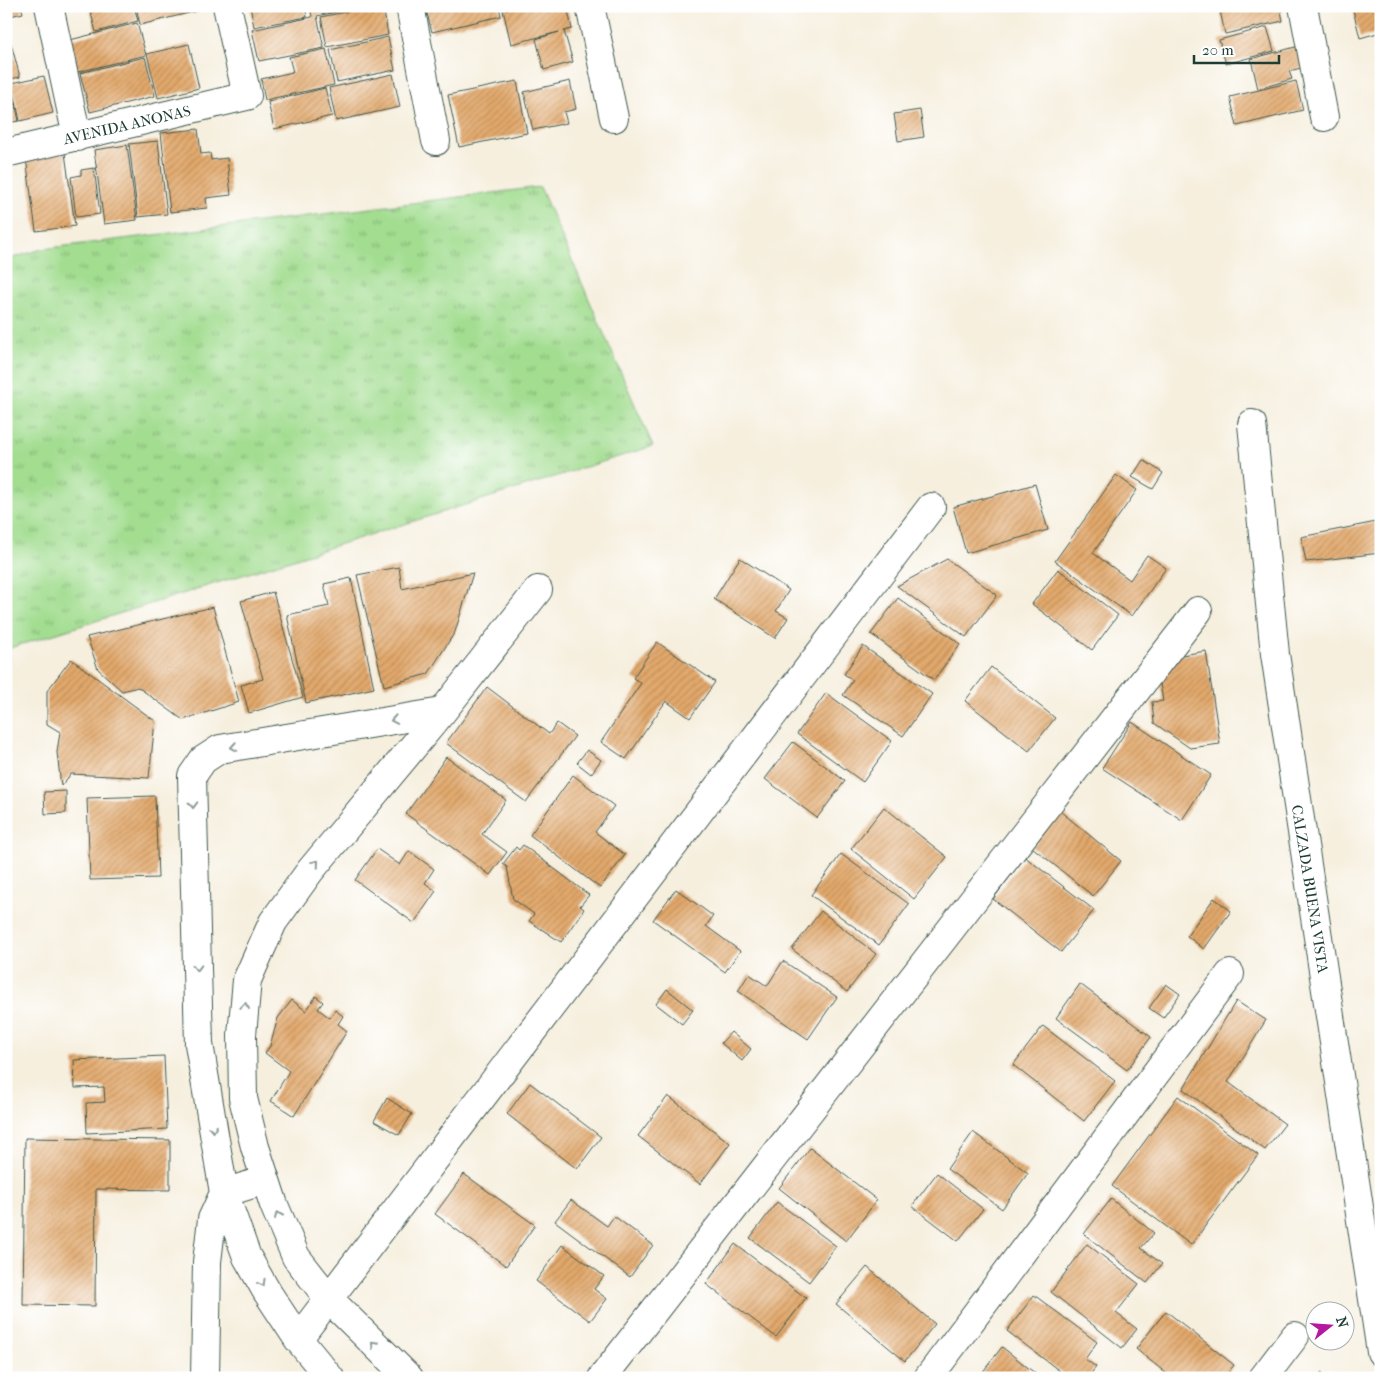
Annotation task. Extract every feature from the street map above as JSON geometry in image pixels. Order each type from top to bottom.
[{"type":"street","points":[[48,6],[77,137]]},
{"type":"street","name":"AVENIDA ANONAS","points":[[6,153],[247,96],[227,6]]},
{"type":"street","points":[[410,6],[436,141]]},
{"type":"street","points":[[590,6],[614,118]]},
{"type":"street","points":[[1303,6],[1324,117]]},
{"type":"street","name":"CALZADA BUENA VISTA","points":[[1252,424],[1274,654],[1371,1230],[1381,1352]]},
{"type":"street","points":[[298,1339],[931,507]]},
{"type":"street","points":[[409,1378],[329,1299],[296,1257],[265,1180],[243,1098],[242,1035],[247,980],[273,922],[310,871],[442,712],[538,590]]},
{"type":"street","points":[[602,1378],[1198,611]]},
{"type":"street","points":[[330,1378],[298,1339],[248,1257],[224,1193],[198,1044],[192,776],[204,760],[220,749],[442,712]]},
{"type":"street","points":[[928,1378],[1230,974]]},
{"type":"street","points":[[198,1044],[242,1035]]},
{"type":"street","points":[[204,1378],[207,1262],[212,1218],[224,1193],[265,1180]]},
{"type":"street","points":[[1263,1378],[1295,1336]]},
{"type":"green space","points":[[540,187],[653,446],[10,648],[6,690],[6,260],[42,249]]},
{"type":"building","points":[[6,6],[21,6],[23,13],[6,17]]},
{"type":"building","points":[[89,6],[134,6],[138,21],[96,32]]},
{"type":"building","points":[[136,6],[196,6],[197,11],[140,25]]},
{"type":"building","points":[[250,6],[305,6],[307,17],[254,27]]},
{"type":"building","points":[[310,6],[358,7],[317,16],[324,48],[259,61],[252,30],[312,17]]},
{"type":"building","points":[[374,6],[383,6],[388,35],[327,47],[321,17]]},
{"type":"building","points":[[425,6],[499,6],[501,16],[432,32]]},
{"type":"building","points":[[519,6],[567,6],[572,29],[564,31],[573,62],[544,70],[536,39],[559,32],[511,44],[503,10]]},
{"type":"building","points":[[1219,6],[1280,6],[1283,21],[1225,34]]},
{"type":"building","points":[[1352,6],[1381,6],[1381,32],[1360,38]]},
{"type":"building","points":[[137,23],[146,55],[78,72],[70,40]]},
{"type":"building","points":[[1267,27],[1274,51],[1226,64],[1219,40]]},
{"type":"building","points":[[9,36],[20,77],[6,80],[6,37]]},
{"type":"building","points":[[388,37],[395,70],[337,82],[330,50]]},
{"type":"building","points":[[189,44],[199,88],[158,98],[147,54]]},
{"type":"building","points":[[1299,46],[1305,67],[1289,71],[1292,79],[1258,89],[1251,59]]},
{"type":"building","points":[[326,49],[334,85],[265,100],[261,79],[293,72],[289,57]]},
{"type":"building","points":[[145,57],[155,96],[90,112],[80,73]]},
{"type":"building","points":[[393,74],[400,107],[336,121],[329,88]]},
{"type":"building","points":[[44,76],[53,113],[20,121],[12,83]]},
{"type":"building","points":[[517,81],[527,133],[459,147],[448,95]]},
{"type":"building","points":[[570,81],[576,109],[564,112],[567,123],[533,130],[524,92]]},
{"type":"building","points":[[1296,81],[1303,110],[1237,126],[1230,97]]},
{"type":"building","points":[[11,83],[19,121],[6,123],[6,84]]},
{"type":"building","points":[[325,88],[332,116],[274,129],[268,102]]},
{"type":"building","points":[[920,110],[924,137],[898,141],[894,114]]},
{"type":"building","points":[[198,129],[201,154],[210,153],[211,160],[227,158],[231,195],[206,198],[207,208],[170,212],[161,133]]},
{"type":"building","points":[[158,141],[167,214],[138,217],[129,144]]},
{"type":"building","points":[[127,145],[137,220],[104,224],[94,150]]},
{"type":"building","points":[[65,153],[75,226],[36,231],[26,158]]},
{"type":"building","points":[[94,168],[100,214],[76,217],[71,177],[81,175],[81,170]]},
{"type":"building","points":[[1143,460],[1163,473],[1153,489],[1132,477]]},
{"type":"building","points":[[1116,475],[1137,490],[1093,553],[1130,580],[1147,555],[1166,568],[1132,616],[1055,561]]},
{"type":"building","points":[[1035,484],[1048,530],[966,553],[953,507]]},
{"type":"building","points":[[1376,522],[1380,553],[1306,562],[1301,537]]},
{"type":"building","points":[[740,558],[789,590],[776,611],[788,618],[775,638],[714,599]]},
{"type":"building","points":[[947,559],[997,595],[966,637],[897,586]]},
{"type":"building","points":[[399,567],[402,589],[473,573],[455,632],[428,674],[384,686],[357,575]]},
{"type":"building","points":[[1058,569],[1118,615],[1092,650],[1032,604]]},
{"type":"building","points":[[351,578],[374,688],[306,703],[287,615],[329,606],[324,584]]},
{"type":"building","points":[[273,592],[303,697],[249,713],[241,685],[263,679],[241,601]]},
{"type":"building","points":[[898,598],[960,644],[934,680],[871,634]]},
{"type":"building","points":[[213,607],[239,702],[183,720],[138,687],[122,691],[98,669],[87,637]]},
{"type":"building","points":[[657,642],[715,682],[690,718],[666,701],[626,759],[601,742],[641,683],[633,678]]},
{"type":"building","points":[[863,646],[932,694],[903,736],[843,695],[853,680],[844,674]]},
{"type":"building","points":[[1206,651],[1220,744],[1190,748],[1154,723],[1152,702],[1163,701],[1158,672],[1176,656]]},
{"type":"building","points":[[71,659],[155,721],[149,778],[71,774],[61,786],[57,752],[60,732],[47,724],[47,691]]},
{"type":"building","points":[[991,667],[1055,718],[1029,751],[965,701]]},
{"type":"building","points":[[487,687],[549,734],[557,723],[575,736],[526,802],[446,743]]},
{"type":"building","points":[[826,693],[892,741],[863,782],[797,734]]},
{"type":"building","points":[[1132,722],[1211,775],[1182,820],[1102,768]]},
{"type":"building","points":[[793,742],[845,781],[817,818],[765,779]]},
{"type":"building","points":[[587,750],[601,760],[591,774],[577,763]]},
{"type":"building","points":[[446,757],[506,800],[482,834],[507,852],[490,875],[406,814]]},
{"type":"building","points":[[573,775],[614,806],[595,832],[625,855],[600,888],[530,835]]},
{"type":"building","points":[[66,791],[66,813],[45,814],[44,792]]},
{"type":"building","points":[[155,796],[158,878],[90,880],[87,798]]},
{"type":"building","points":[[884,807],[947,857],[914,899],[851,849]]},
{"type":"building","points":[[1060,811],[1121,861],[1093,896],[1032,847]]},
{"type":"building","points":[[523,845],[589,895],[580,906],[584,909],[561,942],[529,921],[534,914],[513,899],[507,867],[503,864],[516,847],[519,850]]},
{"type":"building","points":[[377,849],[400,865],[409,851],[434,869],[425,883],[436,891],[414,923],[355,880]]},
{"type":"building","points":[[841,854],[909,904],[879,945],[811,895]]},
{"type":"building","points":[[1025,857],[1094,910],[1061,952],[993,899]]},
{"type":"building","points":[[676,889],[713,916],[706,926],[740,951],[725,972],[653,920]]},
{"type":"building","points":[[1214,898],[1231,911],[1204,949],[1187,936]]},
{"type":"building","points":[[821,911],[876,954],[847,992],[792,949]]},
{"type":"building","points":[[783,961],[837,997],[808,1039],[738,991],[749,974],[767,986]]},
{"type":"building","points":[[1080,984],[1151,1037],[1127,1070],[1056,1018]]},
{"type":"building","points":[[1166,984],[1180,994],[1163,1018],[1149,1008]]},
{"type":"building","points":[[667,989],[693,1010],[682,1024],[656,1004]]},
{"type":"building","points":[[316,996],[323,1002],[318,1009],[330,1018],[335,1010],[343,1016],[338,1024],[347,1031],[294,1116],[271,1101],[289,1071],[265,1053],[270,1046],[278,1018],[292,1000],[306,1011]]},
{"type":"building","points":[[1236,1001],[1266,1020],[1228,1082],[1285,1124],[1265,1150],[1183,1089]]},
{"type":"building","points":[[1043,1026],[1115,1081],[1084,1121],[1013,1065]]},
{"type":"building","points":[[731,1032],[751,1049],[742,1061],[721,1043]]},
{"type":"building","points":[[164,1056],[167,1129],[87,1133],[86,1103],[105,1102],[104,1087],[75,1088],[74,1060]]},
{"type":"building","points":[[530,1083],[601,1137],[577,1169],[507,1114]]},
{"type":"building","points":[[668,1096],[730,1143],[700,1184],[638,1136]]},
{"type":"building","points":[[1178,1096],[1258,1155],[1191,1245],[1112,1186]]},
{"type":"building","points":[[387,1098],[412,1114],[399,1135],[374,1121]]},
{"type":"building","points":[[973,1132],[1028,1173],[1002,1209],[947,1169]]},
{"type":"building","points":[[25,1138],[170,1140],[170,1190],[96,1189],[95,1306],[23,1305]]},
{"type":"building","points":[[810,1148],[877,1200],[846,1241],[779,1188]]},
{"type":"building","points":[[937,1173],[983,1209],[958,1241],[912,1206]]},
{"type":"building","points":[[464,1174],[535,1225],[506,1266],[435,1214]]},
{"type":"building","points":[[1111,1199],[1154,1233],[1141,1248],[1162,1264],[1147,1283],[1084,1234]]},
{"type":"building","points":[[571,1200],[607,1226],[614,1216],[653,1245],[630,1277],[555,1221]]},
{"type":"building","points":[[777,1202],[836,1246],[809,1282],[750,1238]]},
{"type":"building","points":[[735,1244],[806,1298],[776,1337],[706,1284]]},
{"type":"building","points":[[1087,1244],[1139,1284],[1116,1313],[1137,1329],[1122,1348],[1051,1292]]},
{"type":"building","points":[[562,1245],[604,1276],[594,1289],[607,1299],[590,1321],[536,1281]]},
{"type":"building","points":[[867,1267],[935,1324],[905,1361],[836,1304]]},
{"type":"building","points":[[1034,1295],[1097,1342],[1085,1359],[1096,1367],[1088,1378],[1069,1378],[1007,1331]]},
{"type":"building","points":[[1166,1311],[1234,1365],[1224,1378],[1172,1378],[1136,1349]]},
{"type":"building","points":[[1002,1347],[1041,1378],[978,1378]]},
{"type":"building","points":[[1322,1372],[1323,1378],[1315,1378]]},
{"type":"building","points":[[147,1373],[164,1374],[163,1378],[146,1378]]}]
